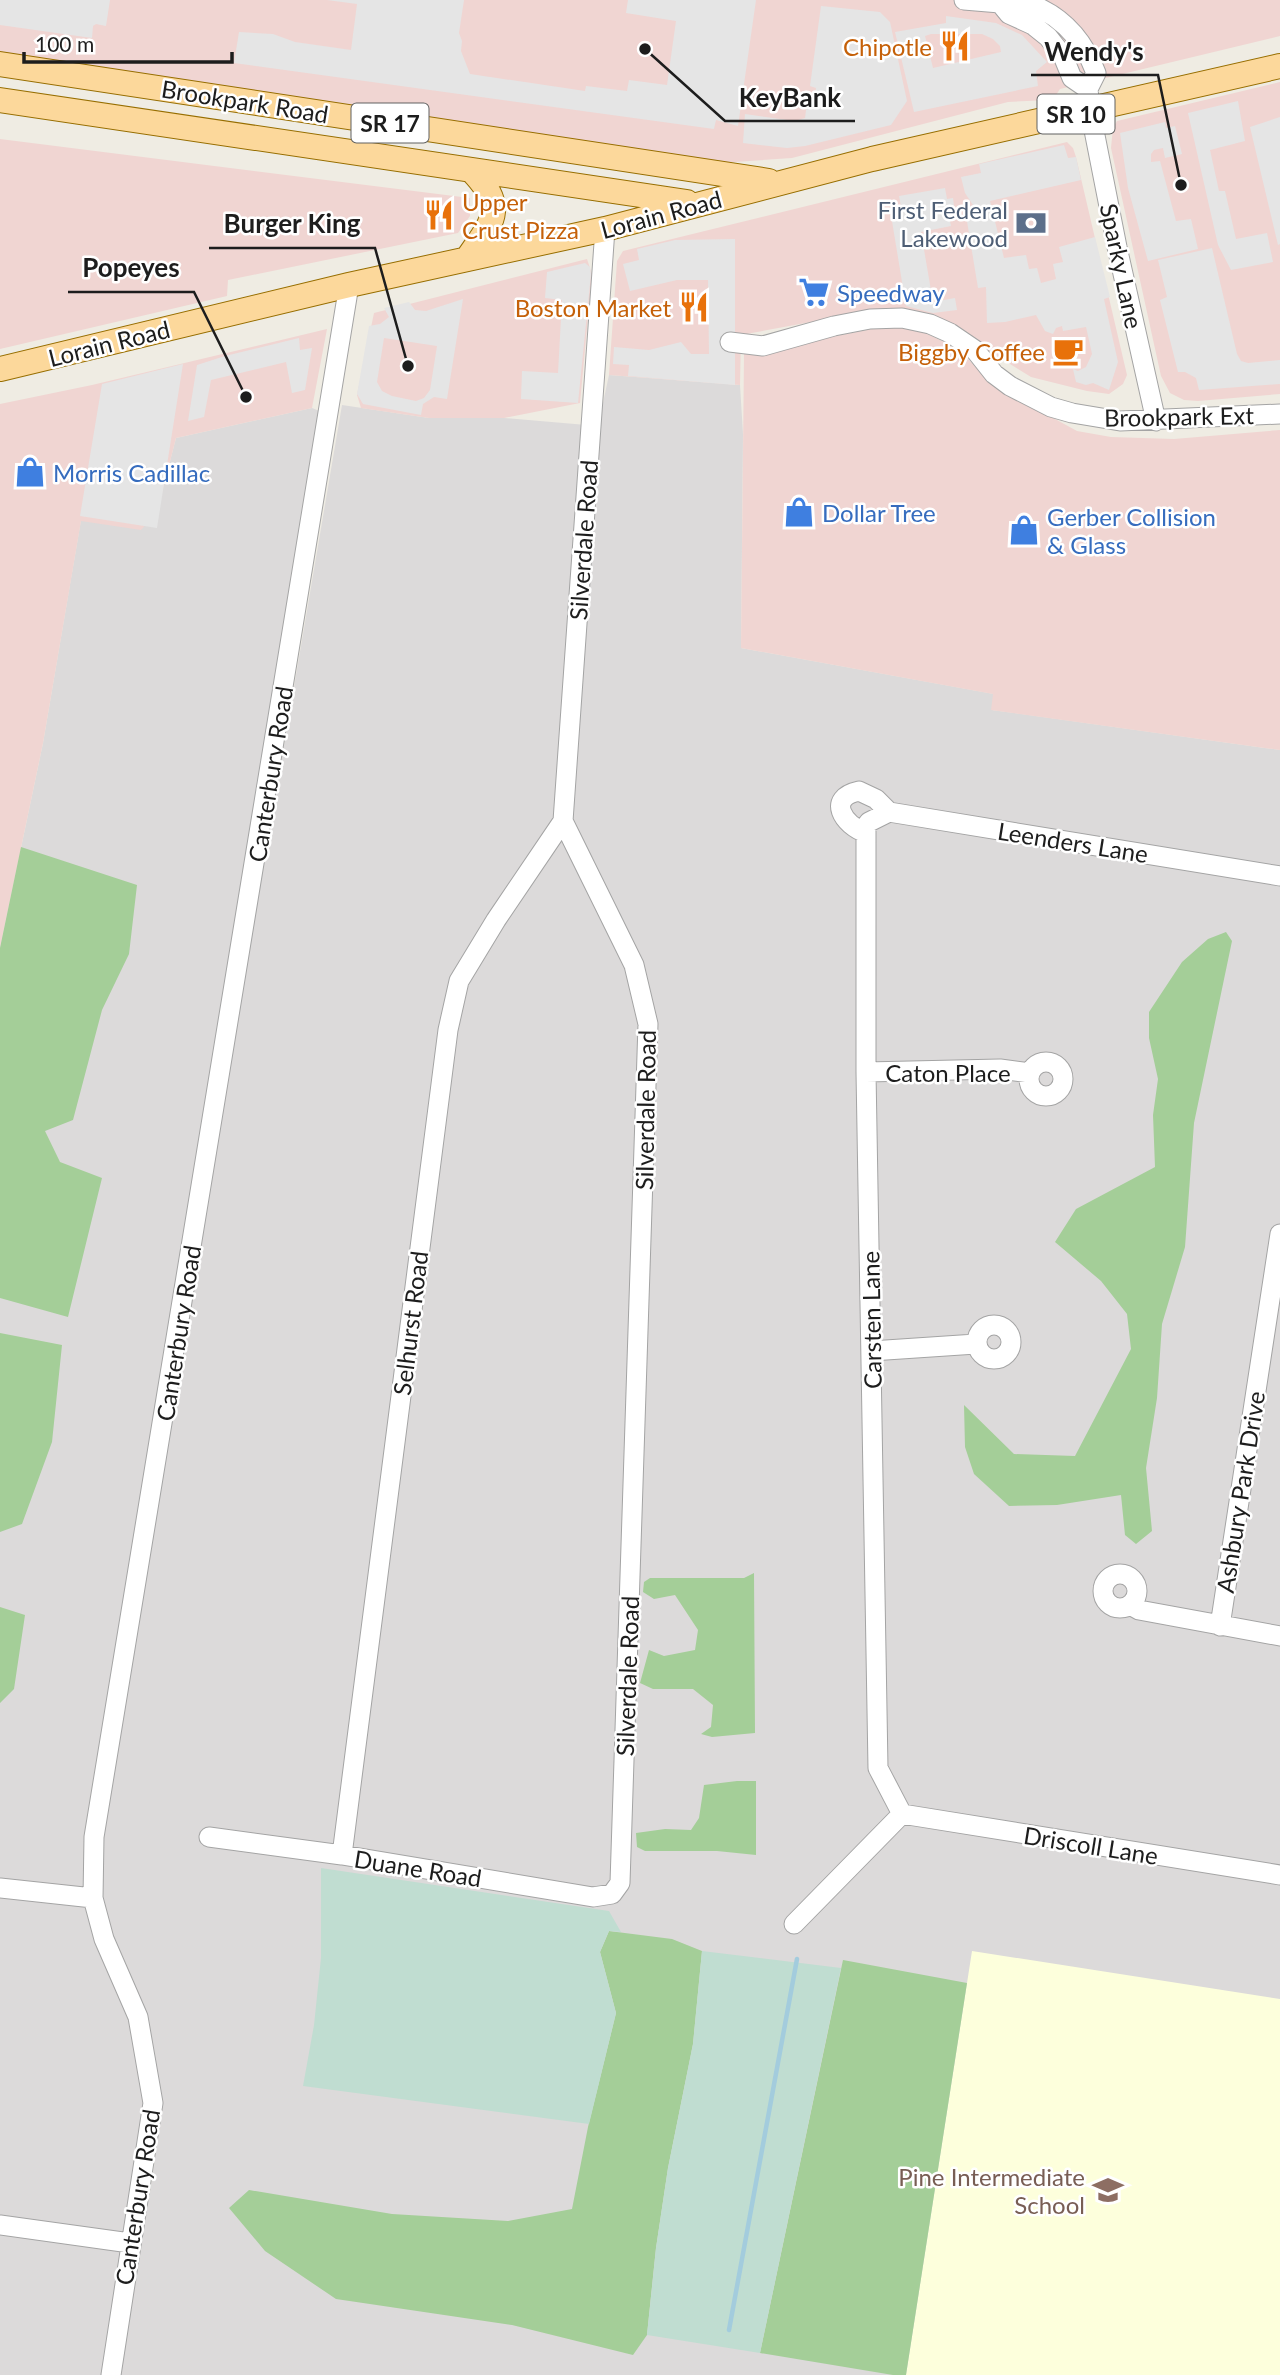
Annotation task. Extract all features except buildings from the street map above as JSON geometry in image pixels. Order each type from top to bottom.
[{"type":"main road","name":"Brookpark Road","points":[[0,64],[780,183]]},
{"type":"main road","name":"Lorain Road","points":[[0,369],[349,285],[606,229],[1089,100],[1280,66]]},
{"type":"main road","name":"Brookpark Road","points":[[0,100],[698,204]]},
{"type":"main road","points":[[467,259],[491,222],[495,205],[492,196],[471,170]]},
{"type":"street","points":[[964,0],[1009,1],[1009,14],[1033,25],[1048,37],[1063,56],[1072,78],[1089,100]]},
{"type":"street","name":"Sparky Lane","points":[[1089,100],[1123,275],[1156,421]]},
{"type":"street","name":"Silverdale Road","points":[[606,229],[563,821],[634,965],[648,1024],[621,1883]]},
{"type":"street","name":"Canterbury Road","points":[[111,2375],[153,2103],[138,2017],[104,1939],[93,1898],[94,1837],[349,285]]},
{"type":"street","name":"Brookpark Ext","points":[[730,342],[764,346],[834,326],[902,318],[930,324],[950,333],[975,351],[998,377],[1023,394],[1051,407],[1095,418],[1156,421],[1280,414]]},
{"type":"street","points":[[859,791],[869,794],[889,813],[867,827],[847,824],[842,816],[842,805],[846,797],[859,791]]},
{"type":"street","name":"Leenders Lane","points":[[889,813],[1280,876]]},
{"type":"street","name":"Selhurst Road","points":[[342,1855],[448,1030],[459,981],[496,920],[563,821]]},
{"type":"street","name":"Carsten Lane","points":[[867,827],[866,1072],[878,1768],[902,1814]]},
{"type":"street","name":"Caton Place","points":[[866,1072],[1000,1069],[1030,1073]]},
{"type":"street","name":"Ashbury Park Drive","points":[[1220,1626],[1280,1234]]},
{"type":"street","points":[[872,1351],[976,1344]]},
{"type":"street","points":[[1130,1605],[1139,1610],[1280,1636]]},
{"type":"street","points":[[794,1924],[902,1814]]},
{"type":"street","name":"Driscoll Lane","points":[[902,1814],[1280,1875]]},
{"type":"street","name":"Duane Road","points":[[209,1837],[342,1855],[593,1897],[612,1894],[621,1883]]},
{"type":"street","points":[[0,1888],[93,1898]]},
{"type":"street","points":[[0,2225],[130,2243]]},
{"type":"shaded area","points":[[0,0],[1280,0],[1280,36],[1060,89],[1049,100],[1008,102],[792,158],[706,164],[0,57]]},
{"type":"shaded area","points":[[0,0],[110,0],[106,26],[93,26],[92,38],[0,25]]},
{"type":"shaded area","points":[[327,0],[464,0],[459,33],[461,51],[470,74],[585,91],[586,86],[627,91],[629,80],[667,85],[676,21],[626,13],[628,0],[756,0],[738,126],[716,120],[714,129],[234,63],[239,32],[273,34],[295,42],[351,50],[357,4]]},
{"type":"shaded area","points":[[821,6],[880,12],[890,22],[907,101],[891,125],[805,146],[787,148],[743,143],[745,114],[795,121],[805,118],[807,103],[814,104],[816,88],[810,86]]},
{"type":"shaded area","points":[[946,16],[996,23],[1022,35],[1047,62],[1036,71],[1038,86],[914,112],[895,32],[946,23]],"holes":[[[982,34],[993,39],[1000,46],[1001,52],[933,68],[925,36]]]},
{"type":"shaded area","points":[[1280,82],[1280,394],[1184,400],[1170,393],[1161,376],[1111,148],[1113,128],[1117,121]]},
{"type":"shaded area","points":[[1238,101],[1245,141],[1210,150],[1219,191],[1225,191],[1236,239],[1267,233],[1273,262],[1231,270],[1218,245],[1188,113]]},
{"type":"shaded area","points":[[1280,117],[1280,244],[1278,245],[1250,127]]},
{"type":"shaded area","points":[[1165,122],[1166,128],[1175,126],[1182,154],[1165,158],[1163,148],[1154,150],[1151,162],[1160,161],[1176,221],[1191,219],[1198,249],[1148,261],[1128,188],[1120,133]]},
{"type":"shaded area","points":[[0,139],[470,198],[470,216],[458,233],[228,280],[227,296],[0,349]]},
{"type":"shaded area","points":[[1067,142],[1076,157],[1127,375],[1123,384],[1109,394],[1031,377],[930,314],[865,312],[741,335],[740,385],[609,375],[617,261],[623,251]]},
{"type":"shaded area","points":[[1064,145],[1068,158],[1076,157],[1081,180],[990,201],[1004,258],[1026,255],[1029,269],[1037,268],[1041,283],[1056,279],[1053,264],[1063,262],[1059,247],[1095,237],[1110,297],[1104,299],[1118,362],[1109,390],[1093,383],[1086,385],[1076,382],[1073,369],[1078,371],[1086,367],[1092,354],[1086,327],[1063,331],[1062,326],[1056,328],[1053,334],[1045,331],[1036,315],[987,323],[986,287],[978,288],[965,209],[973,205],[965,193],[961,177],[981,173],[979,164]]},
{"type":"shaded area","points":[[945,188],[947,199],[953,198],[955,214],[949,216],[951,226],[921,232],[933,302],[955,298],[957,310],[933,313],[906,306],[891,215],[902,212],[899,196]]},
{"type":"shaded area","points":[[735,239],[735,385],[628,376],[629,365],[613,364],[614,347],[649,350],[681,342],[691,354],[709,354],[708,280],[677,280],[630,291],[623,264],[639,260],[637,249],[675,240]]},
{"type":"shaded area","points":[[1212,248],[1237,354],[1241,361],[1248,363],[1280,360],[1280,384],[1199,390],[1196,378],[1185,372],[1178,372],[1160,300],[1167,297],[1158,260]]},
{"type":"shaded area","points":[[587,259],[592,274],[580,403],[504,418],[429,418],[361,408],[357,395],[374,313]]},
{"type":"shaded area","points":[[585,263],[590,267],[591,274],[578,403],[521,399],[522,371],[558,373],[562,300],[545,298],[547,272]]},
{"type":"shaded area","points":[[463,299],[447,399],[434,397],[423,404],[421,415],[363,404],[357,394],[369,326],[380,324],[389,317],[384,308],[409,302],[415,310],[426,311]],"holes":[[[384,338],[437,346],[430,390],[424,398],[416,401],[382,391],[377,382]]]},
{"type":"shaded area","points":[[882,327],[917,329],[959,349],[991,384],[1077,431],[1111,437],[1174,439],[1280,430],[1280,750],[991,710],[993,694],[741,648],[744,354]]},
{"type":"shaded area","points":[[327,329],[312,408],[176,438],[157,512],[141,530],[81,521],[43,743],[0,948],[0,404]]},
{"type":"shaded area","points":[[299,338],[300,350],[312,348],[305,390],[292,393],[286,362],[211,380],[204,417],[188,421],[197,365]]},
{"type":"shaded area","points":[[183,364],[157,528],[80,516],[102,384]]},
{"type":"shaded area","points":[[609,375],[740,385],[743,434],[741,648],[994,694],[992,710],[1280,750],[1280,2375],[119,2375],[154,2167],[161,2104],[110,1929],[98,1897],[99,1861],[207,1198],[342,405],[429,418],[504,418],[598,426]]},
{"type":"shaded area","points":[[312,408],[322,412],[85,1829],[87,1914],[135,2030],[146,2112],[103,2375],[0,2375],[0,948],[43,743],[81,520],[157,511],[176,438]]},
{"type":"shaded area","points":[[321,1868],[609,1911],[621,1932],[609,1931],[600,1952],[616,2013],[589,2124],[303,2086],[314,2025],[321,1958]]},
{"type":"shaded area","points":[[702,1951],[841,1968],[760,2353],[647,2335],[668,2168],[693,2044]]},
{"type":"shaded area","name":"Pine Intermediate School","points":[[972,1951],[1280,1999],[1280,2375],[906,2375]]},
{"type":"green space","points":[[21,847],[137,885],[129,954],[102,1010],[73,1120],[45,1131],[60,1162],[102,1178],[68,1317],[0,1298],[0,948]]},
{"type":"green space","points":[[1226,932],[1232,941],[1194,1123],[1185,1247],[1162,1324],[1157,1398],[1146,1468],[1152,1531],[1136,1544],[1125,1535],[1121,1495],[1057,1505],[1009,1506],[974,1474],[965,1447],[964,1405],[1014,1454],[1075,1456],[1131,1349],[1127,1314],[1101,1281],[1055,1242],[1076,1209],[1155,1167],[1153,1115],[1158,1079],[1149,1038],[1149,1012],[1182,962],[1208,939]]},
{"type":"green space","points":[[0,1333],[62,1345],[52,1442],[22,1524],[0,1532]]},
{"type":"green space","points":[[754,1573],[755,1733],[712,1737],[701,1734],[711,1727],[713,1705],[693,1689],[653,1689],[640,1683],[649,1650],[664,1656],[695,1650],[698,1630],[675,1595],[654,1599],[643,1592],[644,1582],[650,1578],[744,1578]]},
{"type":"green space","points":[[0,1607],[25,1615],[14,1689],[0,1703]]},
{"type":"green space","points":[[756,1781],[756,1855],[717,1851],[645,1851],[637,1847],[636,1833],[665,1829],[691,1830],[699,1818],[704,1785]]},
{"type":"green space","points":[[609,1931],[672,1939],[702,1951],[693,2044],[668,2168],[647,2335],[633,2355],[512,2325],[336,2299],[265,2251],[229,2208],[249,2190],[392,2214],[508,2221],[572,2209],[588,2127],[616,2013],[600,1952]]},
{"type":"green space","points":[[843,1960],[967,1983],[906,2375],[760,2353]]},
{"type":"waterway","points":[[729,2330],[797,1959]]},
{"type":"place","name":"Chipotle","points":[[955,46]]},
{"type":"place","name":"KeyBank","points":[[645,49]]},
{"type":"place","name":"Wendy's","points":[[1181,185]]},
{"type":"place","name":"Upper Crust Pizza","points":[[439,215]]},
{"type":"place","name":"First Federal Lakewood","points":[[1031,223]]},
{"type":"place","name":"Speedway","points":[[814,292]]},
{"type":"place","name":"Boston Market","points":[[694,307]]},
{"type":"place","name":"Biggby Coffee","points":[[1068,351]]},
{"type":"place","name":"Burger King","points":[[408,366]]},
{"type":"place","name":"Popeyes","points":[[246,397]]},
{"type":"place","name":"Morris Cadillac","points":[[30,472]]},
{"type":"place","name":"Dollar Tree","points":[[799,512]]},
{"type":"place","name":"Gerber Collision & Glass","points":[[1024,530]]},
{"type":"place","name":"Pine Intermediate School","points":[[1108,2190]]}]
